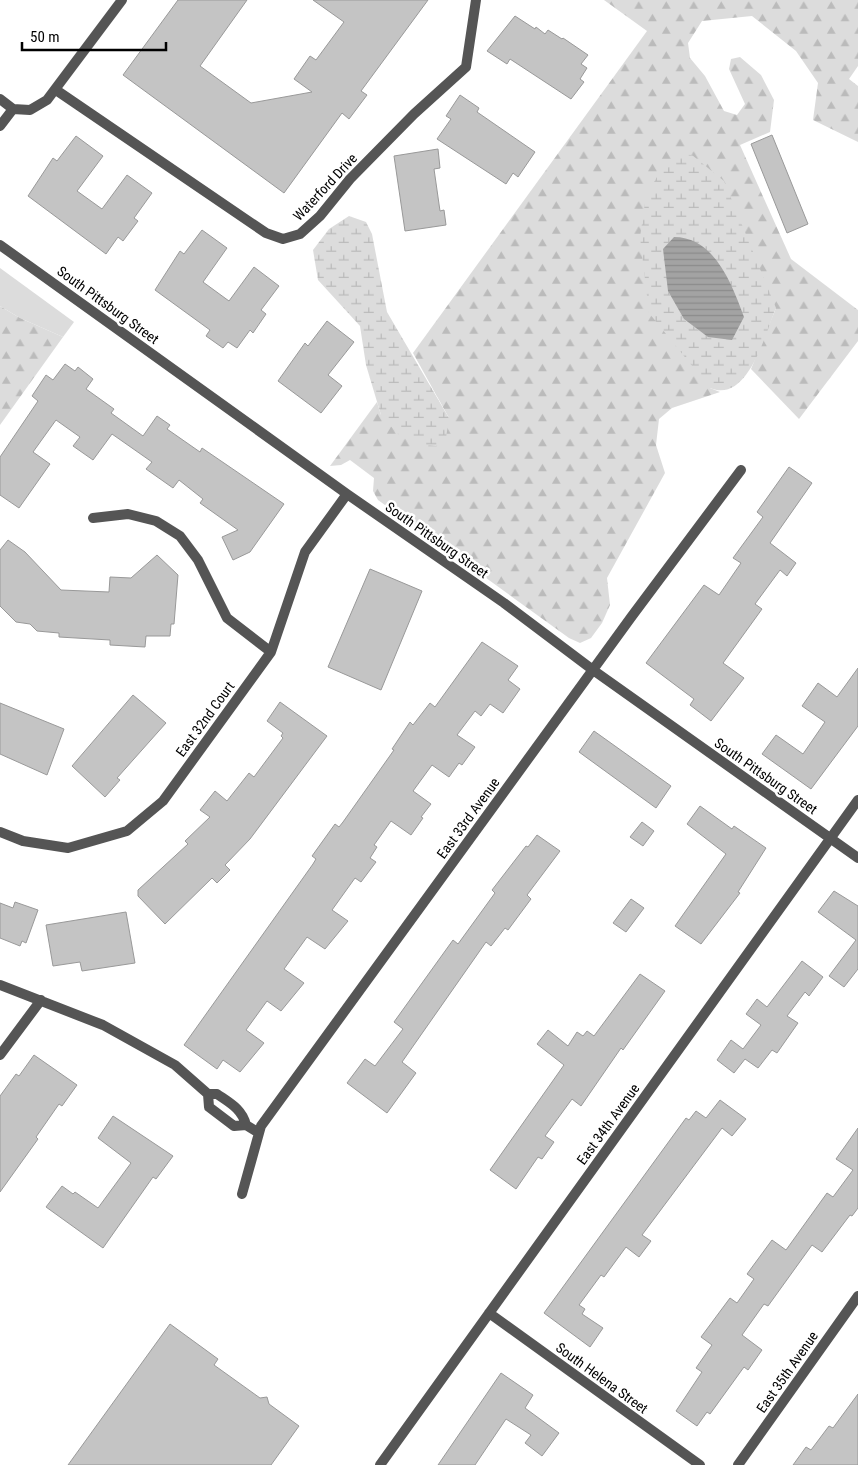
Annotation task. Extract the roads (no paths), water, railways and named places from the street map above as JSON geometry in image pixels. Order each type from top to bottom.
[{"type":"street","points":[[0,99],[13,109],[30,110],[47,100],[122,0]]},
{"type":"street","name":"Waterford Drive","points":[[56,90],[266,233],[283,238],[300,234],[320,216],[350,179],[414,114],[466,66],[476,0]]},
{"type":"street","points":[[0,126],[13,109]]},
{"type":"street","name":"South Pittsburg Street","points":[[0,245],[347,494],[504,603],[593,670],[858,858]]},
{"type":"street","name":"East 33rd Avenue","points":[[242,1194],[260,1133],[267,1118],[741,470]]},
{"type":"street","name":"East 32nd Court","points":[[0,832],[24,842],[68,848],[127,831],[163,801],[271,652],[304,552],[347,494]]},
{"type":"street","points":[[93,518],[128,514],[156,521],[180,536],[198,560],[227,618],[271,652]]},
{"type":"street","name":"East 34th Avenue","points":[[380,1465],[858,800]]},
{"type":"street","points":[[0,985],[111,1029],[175,1065],[208,1094],[217,1094],[239,1109],[243,1114],[246,1125]]},
{"type":"street","points":[[0,1055],[41,1000]]},
{"type":"street","points":[[208,1094],[209,1107],[234,1126],[246,1125],[260,1133]]},
{"type":"street","name":"East 35th Avenue","points":[[738,1465],[858,1296]]},
{"type":"street","name":"South Helena Street","points":[[489,1313],[700,1465]]}]
